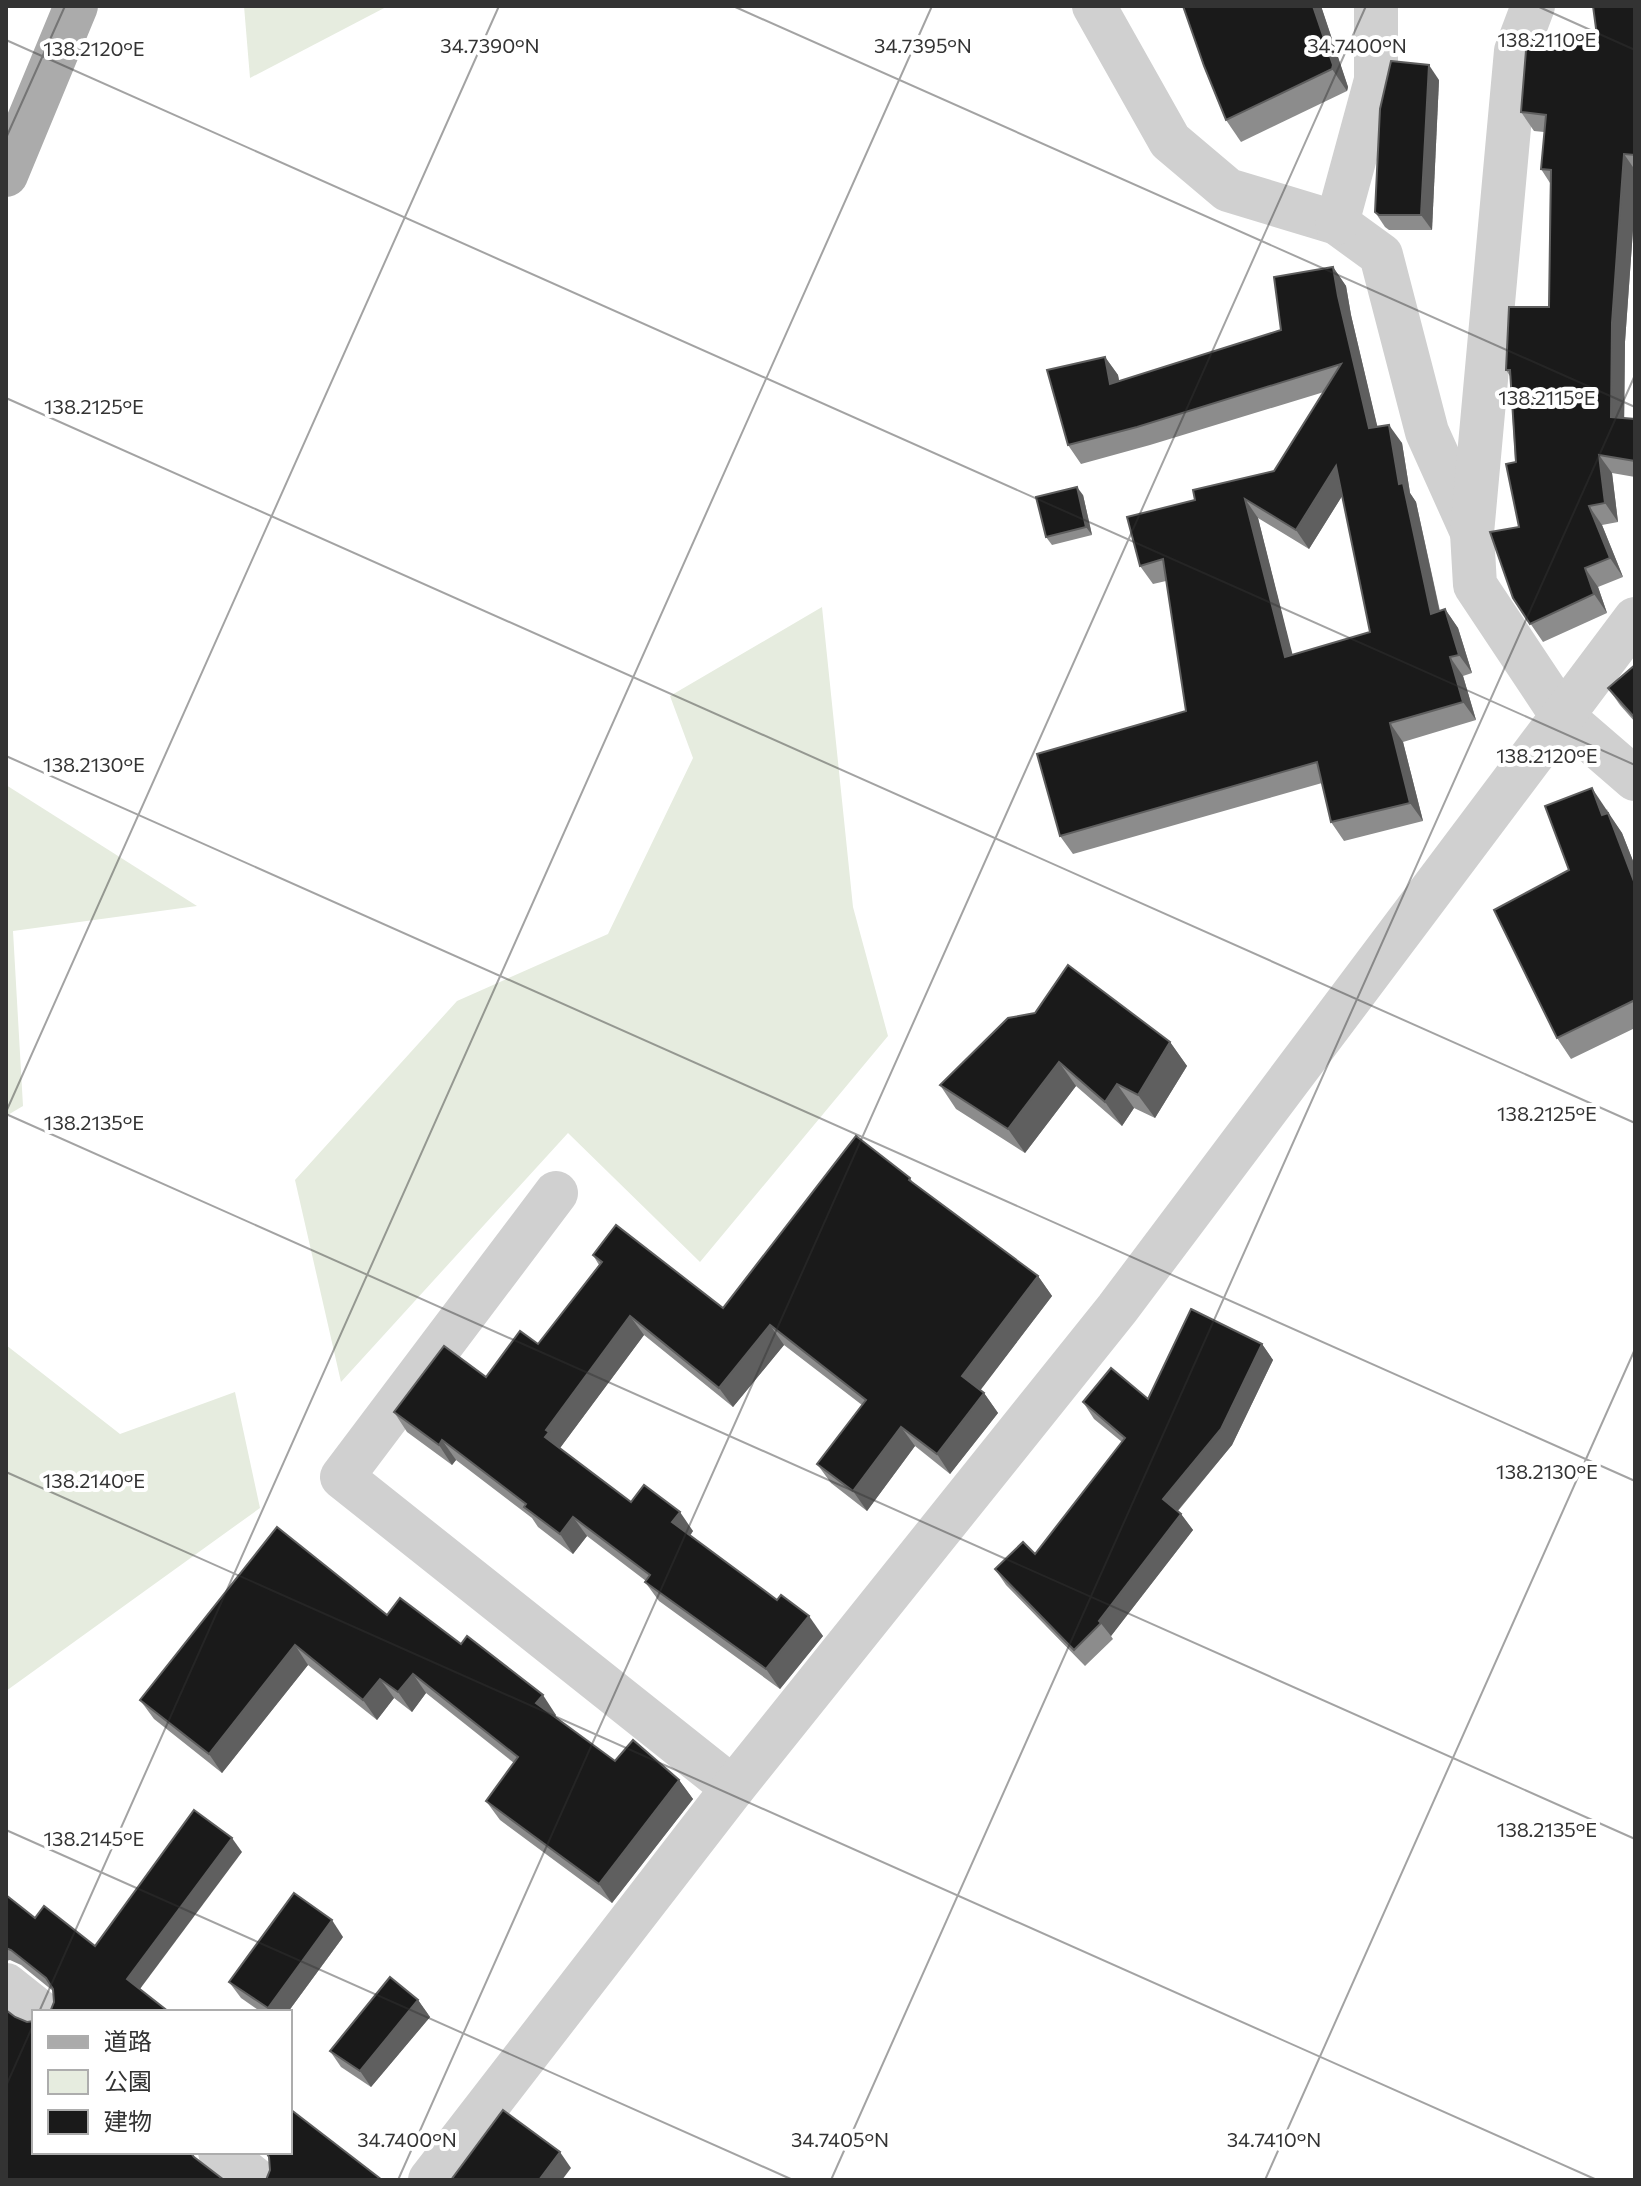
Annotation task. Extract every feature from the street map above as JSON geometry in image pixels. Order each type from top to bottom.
[{"type":"main road","points":[[6,175],[76,6]]},
{"type":"street","points":[[1094,6],[1170,141],[1228,190],[1337,223],[1381,255],[1427,432],[1472,533]]},
{"type":"street","points":[[1337,223],[1376,80],[1376,6]]},
{"type":"street","points":[[1533,6],[1516,51],[1472,533],[1475,585],[1562,716],[1635,779]]},
{"type":"street","points":[[430,2180],[733,1788],[1117,1309],[1635,619]]},
{"type":"street","points":[[556,1193],[342,1477],[733,1788]]},
{"type":"street","points":[[6,1985],[37,2010]]},
{"type":"street","points":[[223,2154],[256,2180]]},
{"type":"green space","points":[[244,6],[388,6],[250,78]]},
{"type":"green space","points":[[822,607],[853,907],[888,1036],[700,1262],[568,1133],[341,1382],[295,1180],[457,1001],[608,934],[693,758],[670,696]]},
{"type":"green space","points":[[6,785],[197,906],[13,931],[23,1106],[6,1116]]},
{"type":"green space","points":[[6,1345],[120,1434],[235,1392],[260,1508],[6,1691]]},
{"type":"building","points":[[1183,6],[1313,6],[1332,69],[1226,120]]},
{"type":"building","points":[[1593,6],[1635,6],[1635,155],[1624,154],[1612,323],[1611,417],[1635,419],[1635,461],[1599,455],[1605,503],[1589,506],[1610,558],[1585,568],[1594,594],[1530,624],[1513,598],[1490,532],[1519,527],[1506,464],[1516,462],[1510,370],[1506,370],[1509,307],[1549,307],[1551,170],[1541,169],[1546,115],[1521,112],[1527,38],[1528,35],[1598,43]]},
{"type":"building","points":[[1391,61],[1429,65],[1421,215],[1379,215],[1375,212],[1380,109]]},
{"type":"building","points":[[1333,267],[1369,428],[1389,425],[1399,484],[1403,483],[1431,614],[1445,609],[1459,655],[1450,657],[1463,702],[1390,723],[1410,803],[1331,822],[1317,762],[1060,836],[1037,754],[1186,711],[1163,559],[1140,566],[1127,517],[1195,500],[1193,490],[1274,471],[1341,364],[1068,445],[1047,370],[1105,357],[1110,384],[1281,330],[1274,277]],"holes":[[[1336,466],[1370,632],[1285,657],[1245,499],[1296,530]]]},
{"type":"building","points":[[1077,487],[1086,527],[1046,537],[1036,497]]},
{"type":"building","points":[[1635,665],[1635,718],[1608,688]]},
{"type":"building","points":[[1592,788],[1602,815],[1608,813],[1635,884],[1635,1000],[1557,1038],[1494,910],[1569,870],[1545,806]]},
{"type":"building","points":[[1068,965],[1170,1042],[1138,1095],[1117,1084],[1105,1102],[1059,1062],[1008,1129],[940,1085],[1008,1018],[1035,1013]]},
{"type":"building","points":[[856,1136],[909,1180],[1038,1276],[962,1376],[984,1393],[937,1454],[901,1427],[853,1491],[817,1464],[866,1400],[770,1325],[719,1388],[630,1316],[546,1430],[549,1432],[545,1437],[631,1502],[644,1485],[680,1512],[672,1522],[777,1600],[781,1595],[809,1616],[766,1669],[645,1582],[650,1575],[573,1517],[560,1534],[442,1440],[439,1445],[394,1412],[444,1346],[486,1377],[520,1331],[538,1344],[602,1262],[593,1255],[616,1225],[723,1308]]},
{"type":"building","points":[[1191,1309],[1262,1344],[1221,1429],[1163,1499],[1181,1514],[1099,1621],[1101,1623],[1074,1650],[995,1569],[1023,1542],[1035,1554],[1125,1438],[1083,1402],[1111,1368],[1148,1399]]},
{"type":"building","points":[[277,1527],[387,1615],[400,1598],[461,1644],[467,1636],[543,1695],[536,1703],[615,1761],[633,1740],[679,1780],[599,1884],[486,1801],[518,1757],[413,1674],[398,1692],[380,1679],[363,1700],[295,1645],[209,1754],[140,1700]]},
{"type":"building","points":[[194,1810],[232,1838],[127,1979],[166,2010],[51,2010],[53,1989],[46,1978],[6,1948],[6,1895],[35,1918],[44,1906],[95,1946]]},
{"type":"building","points":[[294,1893],[332,1920],[268,2008],[229,1982]]},
{"type":"building","points":[[390,1977],[418,2000],[360,2071],[330,2051]]},
{"type":"building","points":[[6,2010],[15,2017],[32,2021],[32,2154],[192,2154],[224,2180],[6,2180]]},
{"type":"building","points":[[503,2110],[560,2152],[539,2180],[451,2180]]},
{"type":"building","points":[[292,2111],[382,2180],[266,2180],[270,2170],[267,2154],[292,2154]]}]
